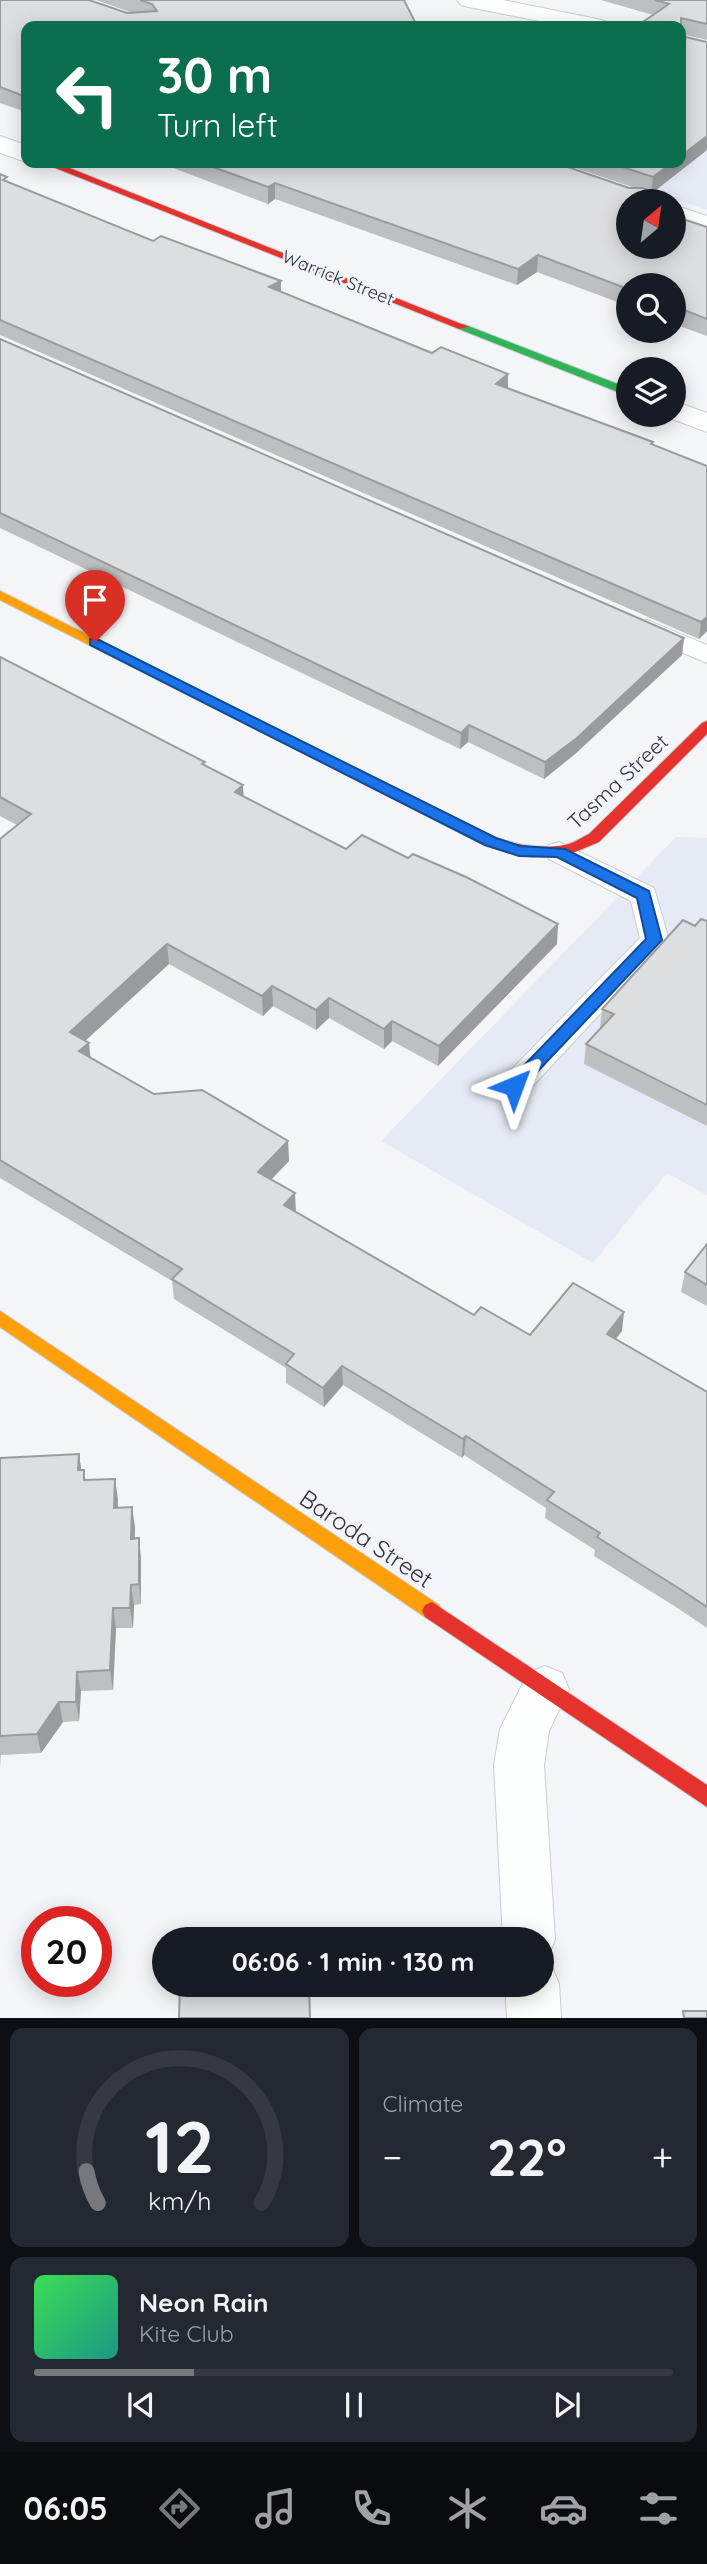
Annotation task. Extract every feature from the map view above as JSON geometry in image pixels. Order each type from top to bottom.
[{"type":"street","points":[[469,0],[572,21]]},
{"type":"street","points":[[0,144],[21,152]]},
{"type":"street","name":"Warrick Street","points":[[61,168],[616,387]]},
{"type":"street","points":[[686,415],[707,423]]},
{"type":"street","points":[[0,595],[491,842],[519,851],[554,853]]},
{"type":"street","name":"Tasma Street","points":[[554,853],[574,850],[594,838],[707,726]]},
{"type":"street","name":"Baroda Street","points":[[0,1318],[707,1797]]},
{"type":"street","points":[[528,1927],[519,1765],[525,1728],[545,1689]]},
{"type":"street","points":[[533,1997],[534,2018]]},
{"type":"lane","points":[[686,215],[707,223]]},
{"type":"lane","points":[[631,621],[707,655]]},
{"type":"lane","points":[[514,1086],[654,940],[644,895],[554,853]]},
{"type":"shaded area","points":[[707,67],[707,210],[686,203],[686,189],[645,189],[584,168],[686,168],[686,145]]},
{"type":"shaded area","points":[[676,837],[707,838],[707,1195],[667,1173],[593,1263],[381,1141]]},
{"type":"building","points":[[0,0],[89,0],[127,13],[157,11],[152,4],[140,0],[404,0],[414,21],[21,21],[21,95],[0,87]]},
{"type":"building","points":[[655,0],[707,0],[707,24],[681,18],[681,21],[644,21],[669,4]]},
{"type":"building","points":[[686,37],[707,42],[707,136],[686,152]]},
{"type":"building","points":[[216,168],[571,168],[629,188],[642,188],[645,189],[616,189],[616,259],[686,259],[686,220],[707,227],[707,319],[686,311],[686,273],[616,273],[616,284],[538,255],[518,269],[275,183],[268,187]]},
{"type":"building","points":[[625,168],[665,168],[653,177]]},
{"type":"building","points":[[0,174],[7,177],[3,180],[153,241],[161,236],[281,281],[269,287],[432,353],[441,347],[508,374],[496,384],[653,442],[651,444],[707,466],[707,617],[701,622],[0,320]]},
{"type":"building","points":[[0,339],[684,638],[577,738],[545,762],[469,725],[461,733],[0,513]]},
{"type":"building","points":[[0,657],[205,762],[202,764],[243,785],[235,792],[346,849],[362,835],[408,858],[413,854],[466,877],[558,924],[439,1046],[392,1021],[384,1029],[329,998],[316,1010],[272,986],[262,996],[167,944],[70,1032],[89,1043],[79,1051],[154,1094],[202,1090],[288,1141],[258,1172],[295,1193],[284,1205],[474,1315],[481,1307],[530,1335],[573,1283],[624,1312],[607,1334],[707,1392],[707,1607],[597,1537],[600,1533],[547,1500],[554,1492],[466,1436],[463,1439],[342,1366],[323,1388],[286,1364],[294,1354],[172,1279],[182,1269],[0,1160],[0,839],[31,814],[0,797]]},
{"type":"building","points":[[701,919],[707,921],[707,1105],[586,1044],[614,1014],[602,1009],[683,920],[695,926]]},
{"type":"building","points":[[707,1244],[707,1285],[685,1272]]},
{"type":"building","points":[[79,1454],[78,1470],[84,1470],[84,1480],[115,1479],[114,1508],[132,1507],[131,1539],[139,1538],[139,1584],[131,1585],[130,1608],[113,1608],[110,1670],[77,1672],[76,1702],[59,1702],[37,1734],[0,1736],[0,1458]]},
{"type":"building","points":[[180,1997],[309,1997],[310,2018],[179,2018]]},
{"type":"building","points":[[683,2011],[707,2011],[707,2018],[684,2018]]},
{"type":"traffic: fast","points":[[463,327],[616,387]]},
{"type":"traffic: slow","points":[[0,595],[405,799]]},
{"type":"traffic: slow","points":[[0,1318],[432,1611]]},
{"type":"traffic: jam","points":[[61,168],[463,327]]},
{"type":"traffic: jam","points":[[405,799],[491,842],[531,852],[568,850],[594,838],[707,726]]},
{"type":"traffic: jam","points":[[432,1611],[707,1797]]},
{"type":"route","points":[[95,642],[491,842],[519,851],[559,852],[644,895],[654,940],[514,1086]]}]
